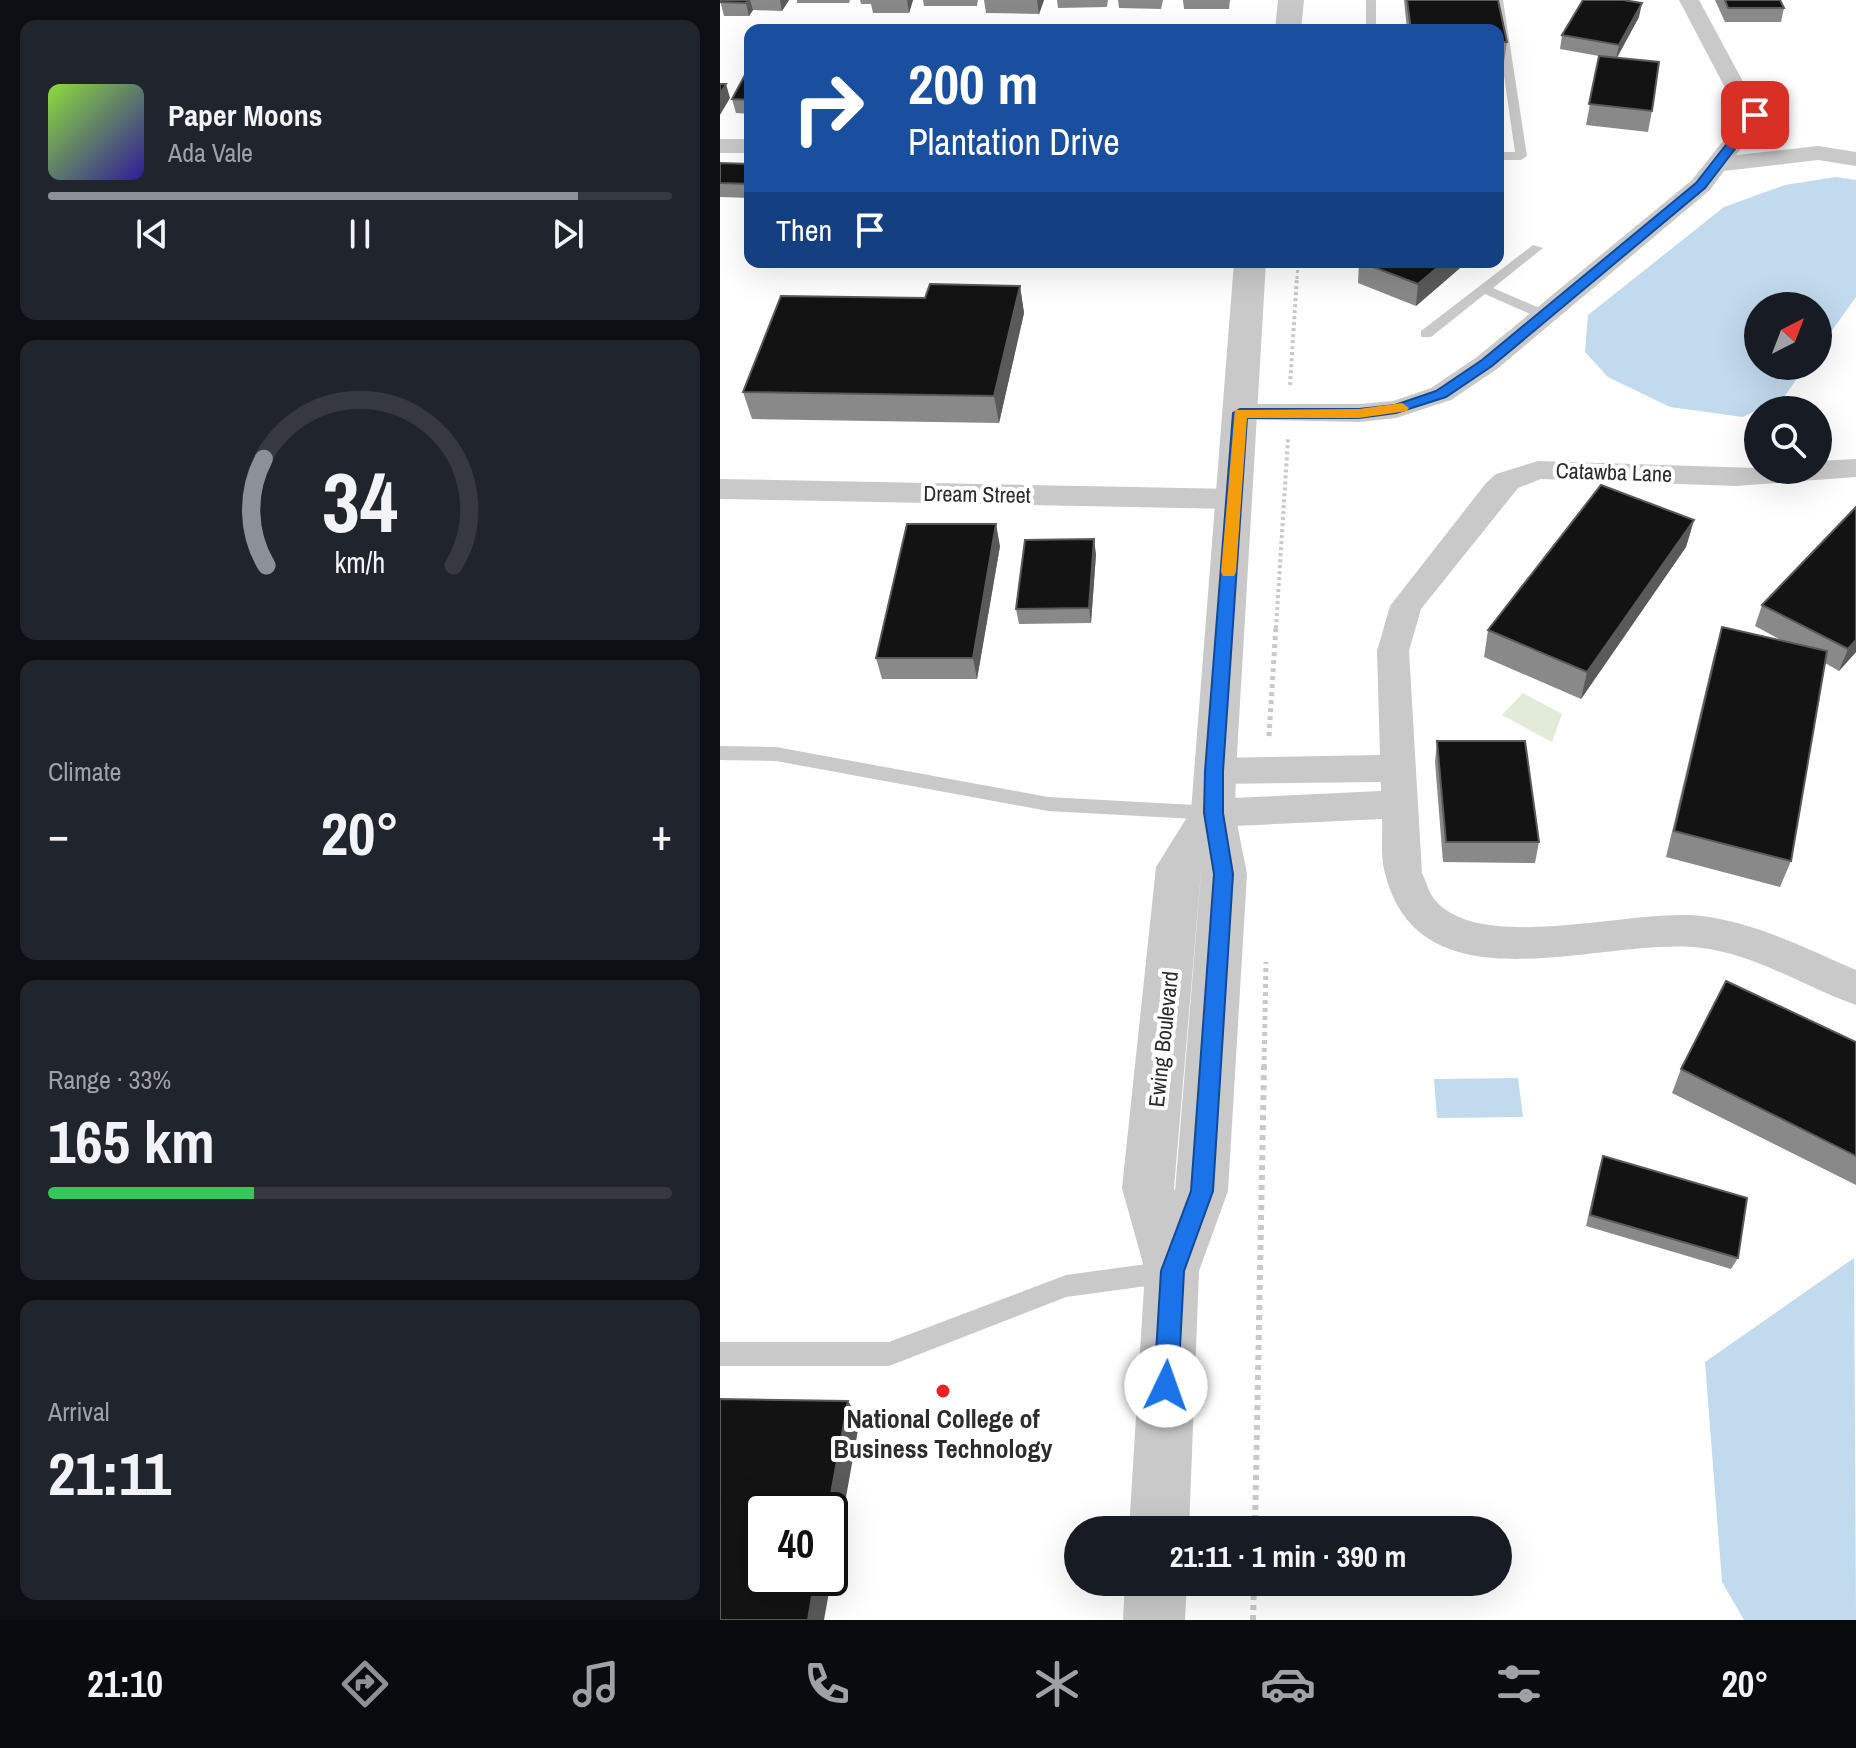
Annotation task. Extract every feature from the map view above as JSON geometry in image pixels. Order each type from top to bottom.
[{"type":"street","points":[[1289,24],[1291,0]]},
{"type":"street","points":[[1689,0],[1745,105],[1755,115],[1818,153]]},
{"type":"street","points":[[1240,413],[1359,413],[1421,403],[1441,394],[1487,363],[1701,185],[1755,115]]},
{"type":"street","points":[[720,146],[744,146]]},
{"type":"street","points":[[1720,164],[1818,153],[1856,159]]},
{"type":"street","points":[[1160,1516],[1172,1271],[1202,1191],[1224,874],[1214,792],[1250,268]]},
{"type":"street","name":"Catawba Lane","points":[[1856,468],[1736,477],[1566,469],[1528,472],[1507,481],[1416,591],[1399,622],[1393,651],[1403,873],[1408,893],[1419,912],[1437,928],[1461,939],[1494,946],[1648,929],[1701,931],[1761,948],[1856,988]]},
{"type":"street","name":"Dream Street","points":[[720,489],[1234,499]]},
{"type":"street","points":[[1214,792],[1398,768]]},
{"type":"street","points":[[1214,792],[1400,804]]},
{"type":"street","points":[[1154,1620],[1155,1596]]},
{"type":"lane","points":[[1371,0],[1371,24]]},
{"type":"lane","points":[[1498,0],[1500,24]]},
{"type":"lane","points":[[1504,82],[1521,156],[1504,156]]},
{"type":"lane","points":[[1426,334],[1537,248]]},
{"type":"lane","points":[[1484,289],[1544,315]]},
{"type":"lane","points":[[720,753],[776,754],[1048,804],[1214,792]]},
{"type":"lane","points":[[720,1354],[889,1354],[1066,1286],[1172,1271]]},
{"type":"path","points":[[1290,393],[1298,268]]},
{"type":"path","points":[[1269,739],[1289,424]]},
{"type":"path","points":[[1255,1516],[1266,955]]},
{"type":"path","points":[[1253,1620],[1254,1596]]},
{"type":"green space","points":[[1523,693],[1562,714],[1552,742],[1502,715]]},
{"type":"water","points":[[1836,177],[1856,180],[1856,297],[1832,330],[1832,292],[1744,292],[1744,380],[1796,380],[1785,396],[1744,396],[1743,417],[1670,407],[1608,377],[1585,352],[1588,315],[1724,207],[1785,185]]},
{"type":"water","points":[[1518,1078],[1523,1117],[1437,1118],[1434,1079]]},
{"type":"water","points":[[1854,1258],[1856,1620],[1744,1620],[1722,1582],[1705,1362]]},
{"type":"building","points":[[721,0],[747,0],[746,3]]},
{"type":"building","points":[[1407,0],[1498,0],[1503,24],[1410,24]]},
{"type":"building","points":[[1583,0],[1642,3],[1619,45],[1562,35]]},
{"type":"building","points":[[1725,0],[1780,0],[1784,8],[1728,8]]},
{"type":"building","points":[[1599,56],[1659,62],[1652,111],[1589,104]]},
{"type":"building","points":[[744,77],[744,100],[732,99]]},
{"type":"building","points":[[720,163],[744,164],[744,184],[720,183]]},
{"type":"building","points":[[1376,268],[1437,268],[1418,284]]},
{"type":"building","points":[[930,284],[1020,286],[994,396],[743,392],[781,296],[925,298]]},
{"type":"building","points":[[1601,485],[1694,520],[1587,672],[1488,630]]},
{"type":"building","points":[[1856,507],[1856,640],[1848,649],[1762,605]]},
{"type":"building","points":[[907,524],[996,524],[973,658],[876,658]]},
{"type":"building","points":[[1094,539],[1089,608],[1016,609],[1025,540]]},
{"type":"building","points":[[1722,627],[1827,651],[1791,861],[1674,831]]},
{"type":"building","points":[[1437,741],[1525,741],[1539,842],[1446,842]]},
{"type":"building","points":[[1726,981],[1856,1042],[1856,1156],[1681,1069]]},
{"type":"building","points":[[1603,1156],[1747,1198],[1738,1258],[1590,1215]]},
{"type":"building","name":"National College of Business Technology","points":[[720,1399],[848,1401],[831,1492],[744,1492],[744,1596],[812,1596],[808,1620],[720,1620]]},
{"type":"slow traffic","points":[[1229,572],[1240,413],[1359,413],[1402,408]]},
{"type":"place","name":"National College of Business Technology","points":[[943,1391]]},
{"type":"route","points":[[1166,1386],[1172,1271],[1202,1191],[1224,874],[1213,813],[1214,771],[1240,413],[1359,413],[1396,409],[1441,394],[1487,363],[1701,185],[1755,115]]}]
